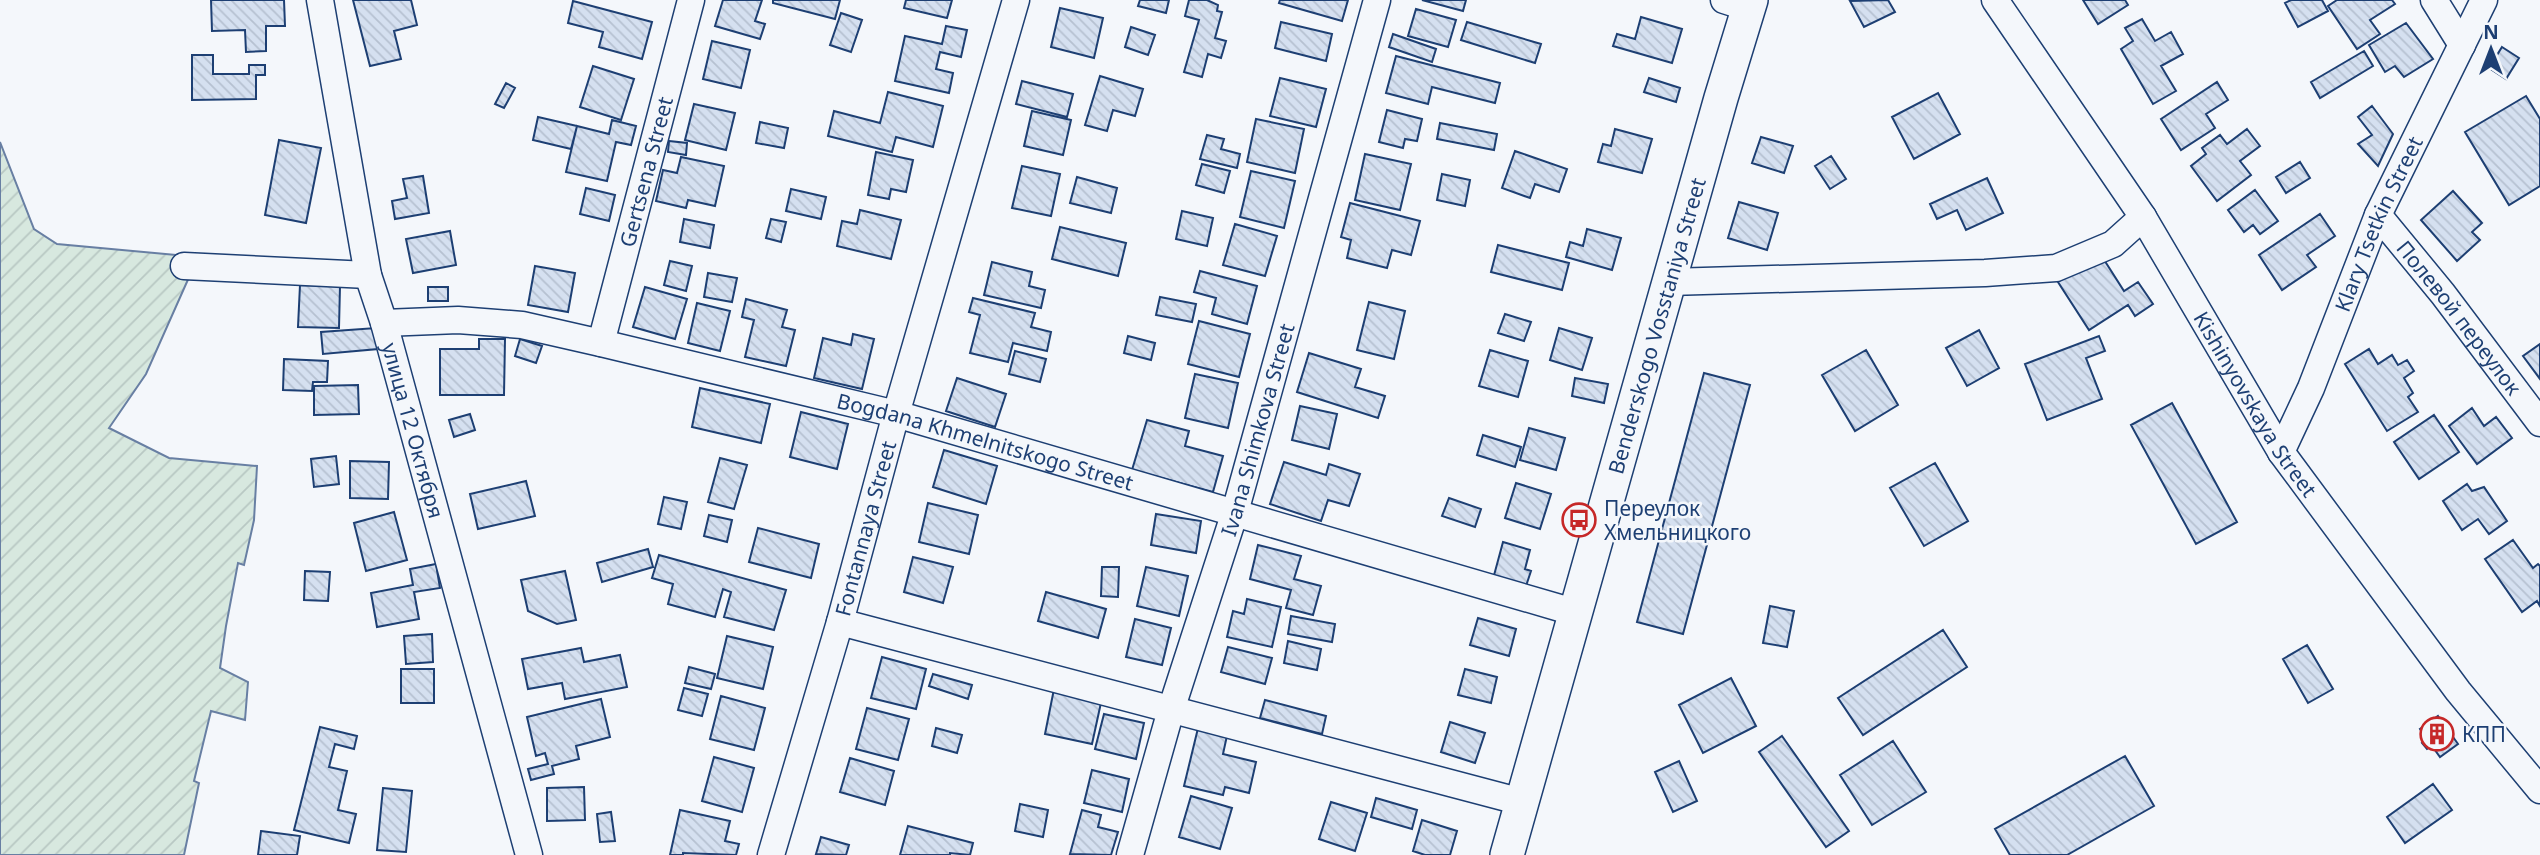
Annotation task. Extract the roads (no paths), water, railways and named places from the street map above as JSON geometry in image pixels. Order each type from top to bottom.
[{"type":"main road","name":"Benderskogo Vosstaniya Street","points":[[1507,855],[1721,98],[1742,3]]},
{"type":"street","name":"улица 12 Октября","points":[[320,0],[368,275],[384,323],[529,855]]},
{"type":"street","name":"Gertsena Street","points":[[601,343],[691,0]]},
{"type":"street","name":"Fontannaya Street","points":[[771,855],[840,622],[896,414],[1016,0]]},
{"type":"street","name":"Ivana Shimkova Street","points":[[1130,855],[1171,710],[1235,512],[1377,0]]},
{"type":"street","name":"Kishinyovskaya Street","points":[[1995,0],[2143,217],[2281,452],[2458,691],[2540,790]]},
{"type":"street","points":[[2434,0],[2462,46]]},
{"type":"street","name":"Klary Tsetkin Street","points":[[2281,452],[2311,388],[2378,215],[2484,0]]},
{"type":"street","name":"Полевой переулок","points":[[2378,215],[2443,294],[2540,423]]},
{"type":"street","points":[[1669,282],[1984,273],[2056,268],[2113,244],[2143,217]]},
{"type":"street","points":[[184,266],[368,275]]},
{"type":"street","name":"Bogdana Khmelnitskogo Street","points":[[384,323],[458,320],[522,325],[896,414],[1577,613]]},
{"type":"street","points":[[840,622],[1522,802]]},
{"type":"place","name":"Переулок Хмельницкого","points":[[1579,520]]},
{"type":"place","name":"КПП","points":[[2437,734]]}]
